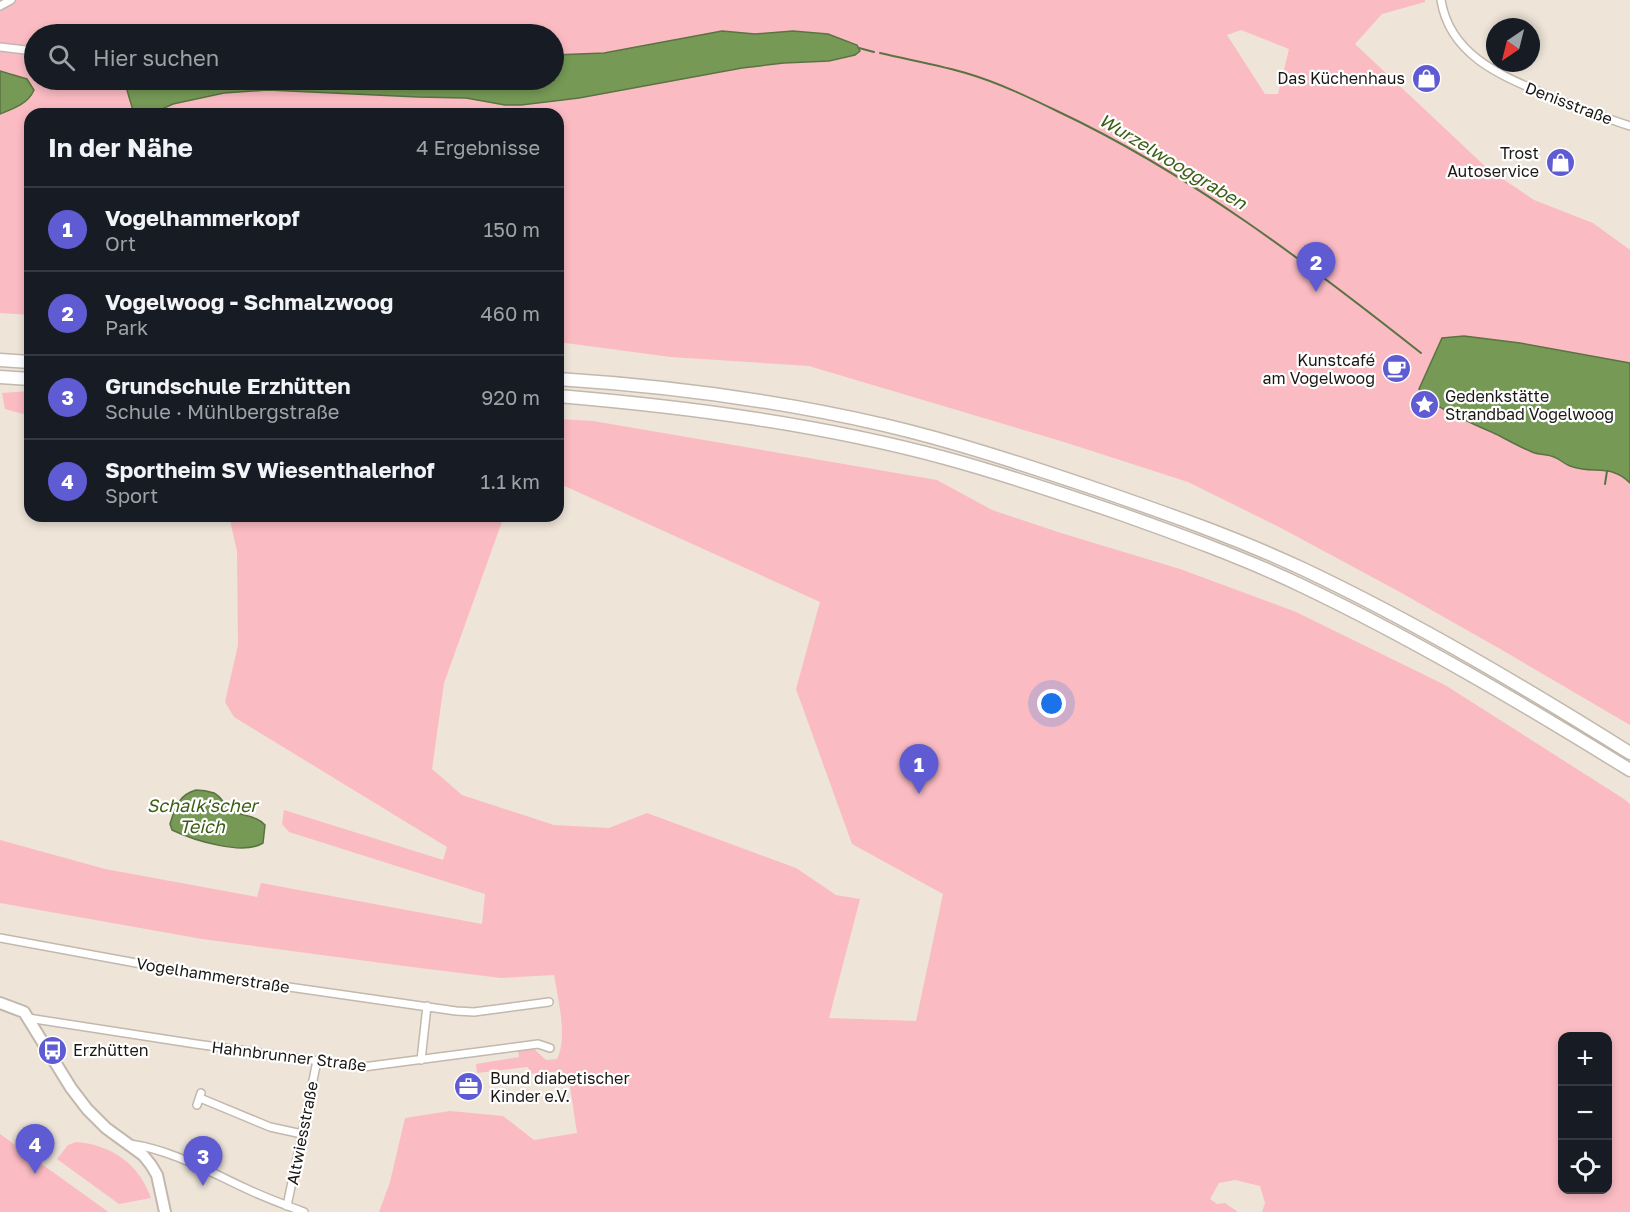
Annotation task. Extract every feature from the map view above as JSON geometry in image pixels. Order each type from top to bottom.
[{"type":"highway","points":[[0,360],[24,362]]},
{"type":"highway","points":[[0,377],[24,379]]},
{"type":"highway","points":[[564,380],[685,391],[793,407],[883,424],[950,441],[1190,522],[1301,568],[1403,619],[1516,683],[1630,753]]},
{"type":"highway","points":[[564,397],[682,408],[830,431],[894,445],[1041,486],[1181,535],[1295,583],[1395,632],[1493,687],[1630,770]]},
{"type":"street","points":[[0,6],[11,0]]},
{"type":"street","name":"Denisstraße","points":[[1441,0],[1449,23],[1461,43],[1473,57],[1490,69],[1562,101],[1630,126]]},
{"type":"street","points":[[0,47],[24,50]]},
{"type":"street","name":"Vogelhammerstraße","points":[[0,938],[185,972],[474,1012],[549,1002]]},
{"type":"street","points":[[0,1003],[24,1012],[71,1088],[87,1109],[106,1128],[143,1155],[157,1175],[165,1212]]},
{"type":"street","points":[[421,1060],[427,1006]]},
{"type":"street","name":"Hahnbrunner Straße","points":[[28,1018],[363,1067],[538,1044],[549,1048]]},
{"type":"street","name":"Altwiesstraße","points":[[287,1206],[317,1061]]},
{"type":"street","points":[[199,1099],[270,1127],[302,1134]]},
{"type":"street","points":[[128,1144],[143,1146],[176,1157],[304,1212]]},
{"type":"shaded area","points":[[0,0],[1425,0],[1425,2],[1382,14],[1355,44],[1488,169],[1534,200],[1593,223],[1630,250],[1630,725],[1398,591],[1281,528],[1188,482],[1064,442],[809,366],[671,357],[564,343],[564,108],[164,108],[224,93],[268,90],[466,98],[505,105],[521,105],[579,98],[742,68],[829,61],[860,51],[857,44],[828,34],[793,31],[755,34],[722,31],[604,53],[564,55],[564,24],[24,24],[24,90],[127,90],[132,108],[24,108],[24,315],[0,313],[0,114],[12,110],[12,73],[0,71]],"holes":[[[1241,30],[1289,49],[1278,94],[1265,94],[1227,35]]]},
{"type":"shaded area","points":[[24,391],[24,414],[5,409],[2,393]]},
{"type":"shaded area","points":[[564,419],[593,421],[937,480],[992,510],[1180,569],[1296,612],[1445,685],[1624,799],[1630,804],[1630,1212],[1262,1212],[1265,1203],[1260,1186],[1235,1180],[1219,1183],[1210,1199],[1217,1204],[1225,1203],[1238,1212],[379,1212],[390,1182],[405,1118],[450,1111],[503,1116],[534,1140],[577,1133],[569,1080],[561,1071],[530,1074],[528,1067],[477,1073],[476,1064],[519,1057],[518,1050],[534,1049],[546,1060],[557,1059],[562,1040],[562,1029],[554,975],[501,978],[412,967],[202,939],[0,903],[0,840],[105,869],[257,897],[261,883],[482,924],[485,894],[289,832],[282,824],[284,810],[443,860],[447,847],[234,717],[225,702],[238,645],[237,551],[230,522],[502,522],[444,683],[432,769],[462,795],[554,825],[609,828],[647,813],[796,868],[836,895],[860,899],[829,1018],[916,1021],[943,894],[852,844],[796,689],[820,602],[564,486]]},
{"type":"shaded area","points":[[0,1134],[107,1211],[108,1212],[0,1212]]},
{"type":"shaded area","points":[[76,1142],[101,1147],[122,1158],[139,1175],[151,1198],[119,1204],[57,1159],[68,1145]]},
{"type":"water","points":[[722,31],[755,34],[793,31],[828,34],[857,45],[860,51],[855,55],[829,61],[742,68],[579,98],[521,105],[505,105],[466,98],[268,90],[564,90],[564,55],[604,53]]},
{"type":"water","points":[[0,71],[24,78],[24,90],[34,90],[31,95],[15,108],[0,114]]},
{"type":"water","points":[[127,90],[268,90],[224,93],[164,108],[132,108]]},
{"type":"water","points":[[1464,336],[1520,343],[1630,363],[1630,483],[1616,473],[1578,468],[1551,456],[1532,452],[1456,416],[1426,397],[1419,389],[1442,338]]},
{"type":"water","name":"Schalk'scher Teich","points":[[196,790],[214,793],[231,810],[265,825],[263,843],[254,847],[231,847],[205,842],[172,830],[170,824],[178,803],[185,795]]},
{"type":"waterway","points":[[859,48],[874,52]]},
{"type":"waterway","name":"Wurzelwooggraben","points":[[880,53],[947,68],[991,82],[1035,101],[1154,162],[1291,253],[1421,353]]},
{"type":"waterway","points":[[1605,484],[1607,471]]},
{"type":"place","name":"Das Küchenhaus","points":[[1426,78]]},
{"type":"place","name":"Trost Autoservice","points":[[1560,162]]},
{"type":"place","name":"Vogelwoog - Schmalzwoog","points":[[1316,292]]},
{"type":"place","name":"Kunstcafé am Vogelwoog","points":[[1396,369]]},
{"type":"place","name":"Gedenkstätte Strandbad Vogelwoog","points":[[1424,405]]},
{"type":"place","name":"Vogelhammerkopf","points":[[919,794]]},
{"type":"place","name":"Erzhütten","points":[[52,1050]]},
{"type":"place","name":"Bund diabetischer Kinder e.V.","points":[[469,1087]]},
{"type":"place","name":"Sportheim SV Wiesenthalerhof","points":[[35,1174]]},
{"type":"place","name":"Grundschule Erzhütten","points":[[203,1186]]}]
